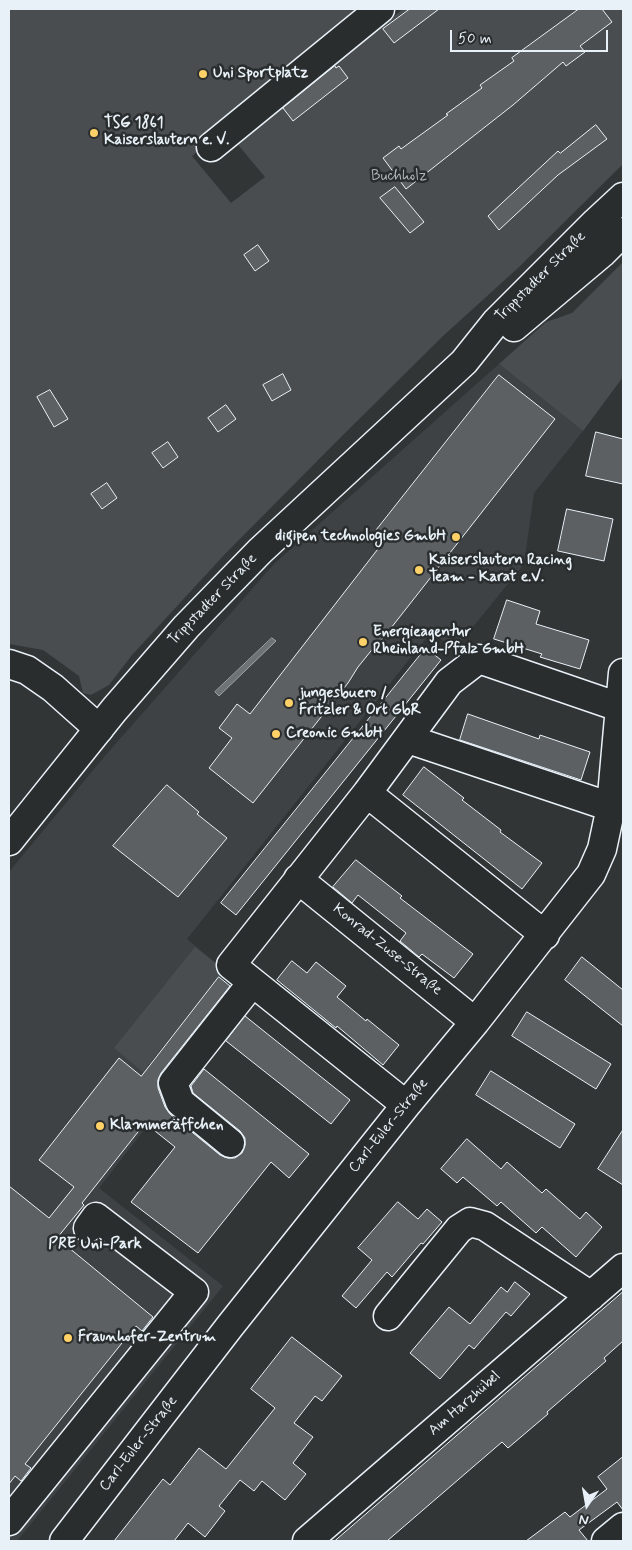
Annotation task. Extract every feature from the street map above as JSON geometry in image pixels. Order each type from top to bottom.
[{"type":"street","points":[[211,147],[380,9]]},
{"type":"street","name":"Trippstadter Straße","points":[[9,841],[132,688],[186,627],[260,551],[464,362],[496,322],[623,197]]},
{"type":"street","name":"Trippstadter Straße","points":[[464,362],[507,333],[602,253],[623,232]]},
{"type":"street","points":[[406,1105],[231,966],[367,793],[449,682],[479,659],[619,707]]},
{"type":"street","points":[[9,664],[27,670],[53,688],[99,729]]},
{"type":"street","name":"Carl-Euler-Straße","points":[[64,1541],[230,1326],[406,1105],[545,935],[591,874],[602,849],[611,807],[623,674]]},
{"type":"street","points":[[408,739],[611,807]]},
{"type":"street","points":[[367,793],[545,935]]},
{"type":"street","name":"Konrad-Zuse-Straße","points":[[298,879],[475,1022]]},
{"type":"street","points":[[230,1143],[180,1102],[173,1082],[252,983]]},
{"type":"street","points":[[9,1521],[194,1292],[96,1217],[88,1228]]},
{"type":"street","points":[[388,1316],[459,1229],[470,1222],[485,1226],[591,1296]]},
{"type":"street","name":"Am Harzhübel","points":[[307,1541],[623,1268]]},
{"type":"street","points":[[606,1541],[623,1527]]},
{"type":"shaded area","points":[[499,364],[583,431],[534,493],[524,564],[455,649],[431,632],[187,939],[217,964],[141,1060],[170,1085],[170,1096],[99,1188],[223,1286],[17,1541],[9,1541],[9,872],[104,757],[274,564]]},
{"type":"shaded area","points":[[272,638],[276,641],[219,696],[215,692]]},
{"type":"green space","name":"Buchholz","points":[[9,9],[374,9],[192,156],[231,203],[265,177],[234,140],[403,9],[623,9],[623,164],[519,267],[442,337],[338,440],[225,554],[132,655],[109,685],[91,695],[83,693],[79,676],[43,650],[9,644]]},
{"type":"green space","points":[[623,262],[623,377],[583,431],[499,364],[546,322],[572,313]]},
{"type":"green space","points":[[195,947],[224,970],[143,1072],[114,1048]]},
{"type":"building","points":[[410,9],[439,9],[394,43],[383,29]]},
{"type":"building","points":[[579,9],[602,9],[612,22],[580,46],[585,52],[566,66],[563,62],[513,105],[406,189],[383,158],[399,146],[401,149],[448,115],[446,114],[482,88],[480,85],[514,61],[512,58]]},
{"type":"building","points":[[335,66],[336,68],[339,66],[348,78],[293,121],[283,108]]},
{"type":"building","points":[[596,125],[607,139],[558,175],[499,230],[488,216],[558,151],[560,153]]},
{"type":"building","points":[[395,187],[424,222],[410,233],[380,198]]},
{"type":"building","points":[[258,245],[269,261],[255,271],[244,255]]},
{"type":"building","points":[[283,374],[291,390],[272,401],[263,385]]},
{"type":"building","points":[[499,375],[555,419],[380,642],[358,667],[348,683],[253,803],[209,768],[232,738],[219,728],[237,704],[250,714],[381,545],[371,537]]},
{"type":"building","points":[[50,390],[68,419],[54,427],[37,397]]},
{"type":"building","points":[[226,405],[236,419],[218,432],[208,418]]},
{"type":"building","points":[[596,432],[623,439],[623,484],[586,476]]},
{"type":"building","points":[[168,442],[178,457],[163,468],[152,453]]},
{"type":"building","points":[[107,483],[117,498],[102,509],[91,494]]},
{"type":"building","points":[[567,509],[613,519],[604,561],[558,551]]},
{"type":"building","points":[[507,600],[540,611],[536,624],[589,640],[580,669],[540,657],[542,654],[494,639]]},
{"type":"building","points":[[426,648],[441,660],[236,915],[221,903]]},
{"type":"building","points":[[468,714],[539,739],[540,735],[590,752],[581,780],[460,740]]},
{"type":"building","points":[[424,767],[464,798],[462,800],[501,830],[500,832],[542,863],[522,889],[403,795]]},
{"type":"building","points":[[167,785],[199,812],[197,814],[227,838],[178,897],[113,846]]},
{"type":"building","points":[[356,860],[402,896],[400,898],[473,954],[454,978],[422,954],[419,957],[400,941],[406,933],[358,895],[352,903],[333,887]]},
{"type":"building","points":[[582,957],[623,990],[623,1026],[565,980]]},
{"type":"building","points":[[292,961],[307,973],[316,962],[346,986],[337,997],[399,1045],[383,1065],[337,1026],[336,1028],[277,980]]},
{"type":"building","points":[[219,977],[230,986],[161,1073],[158,1080],[158,1088],[165,1107],[170,1114],[220,1155],[235,1158],[242,1153],[245,1138],[240,1131],[193,1093],[191,1086],[204,1069],[309,1154],[289,1178],[271,1162],[198,1253],[131,1202],[175,1147],[145,1123],[57,1238],[153,1317],[142,1331],[136,1326],[122,1343],[25,1464],[31,1468],[21,1481],[15,1476],[9,1484],[9,1186],[49,1218],[74,1187],[39,1160],[119,1058],[141,1076]]},
{"type":"building","points":[[527,1012],[611,1064],[596,1089],[512,1036]]},
{"type":"building","points":[[245,1016],[350,1100],[331,1124],[226,1041]]},
{"type":"building","points":[[491,1071],[575,1124],[560,1148],[476,1095]]},
{"type":"building","points":[[623,1130],[623,1185],[598,1169]]},
{"type":"building","points":[[467,1139],[501,1169],[507,1162],[542,1193],[546,1189],[580,1219],[586,1212],[602,1227],[576,1257],[542,1227],[536,1233],[501,1202],[497,1206],[463,1177],[457,1183],[441,1169]]},
{"type":"building","points":[[398,1202],[418,1219],[427,1209],[442,1222],[392,1277],[387,1272],[356,1308],[342,1296],[372,1260],[358,1248]]},
{"type":"building","points":[[515,1282],[530,1294],[511,1316],[506,1312],[474,1349],[469,1345],[440,1379],[410,1353],[449,1307],[470,1324],[501,1287],[507,1292]]},
{"type":"building","points":[[623,1292],[623,1341],[604,1358],[606,1361],[547,1412],[548,1414],[508,1448],[502,1442],[387,1541],[335,1541]]},
{"type":"building","points":[[292,1337],[342,1376],[322,1401],[315,1396],[294,1423],[313,1437],[293,1463],[306,1474],[285,1500],[262,1481],[254,1491],[240,1480],[219,1506],[225,1511],[205,1537],[188,1523],[174,1541],[114,1541],[163,1479],[170,1485],[199,1448],[226,1469],[275,1408],[251,1389]]},
{"type":"building","points":[[623,1457],[623,1510],[617,1502],[579,1530],[588,1541],[526,1541],[565,1512],[570,1517],[607,1489],[598,1477]]},
{"type":"place","name":"Uni Sportplatz","points":[[203,74]]},
{"type":"place","name":"TSG 1861 Kaiserslautern e. V.","points":[[94,133]]},
{"type":"place","name":"digipen technologies GmbH","points":[[456,537]]},
{"type":"place","name":"Kaiserslautern Racing Team - Karat e.V.","points":[[419,570]]},
{"type":"place","name":"Energieagentur Rheinland-Pfalz GmbH","points":[[363,642]]},
{"type":"place","name":"jungesbuero / Fritzler & Ort GbR","points":[[289,703]]},
{"type":"place","name":"Creonic GmbH","points":[[276,734]]},
{"type":"place","name":"Klammeräffchen","points":[[100,1126]]},
{"type":"place","name":"Fraunhofer-Zentrum","points":[[68,1338]]},
{"type":"district","name":"PRE Uni-Park","points":[[95,1245]]}]
